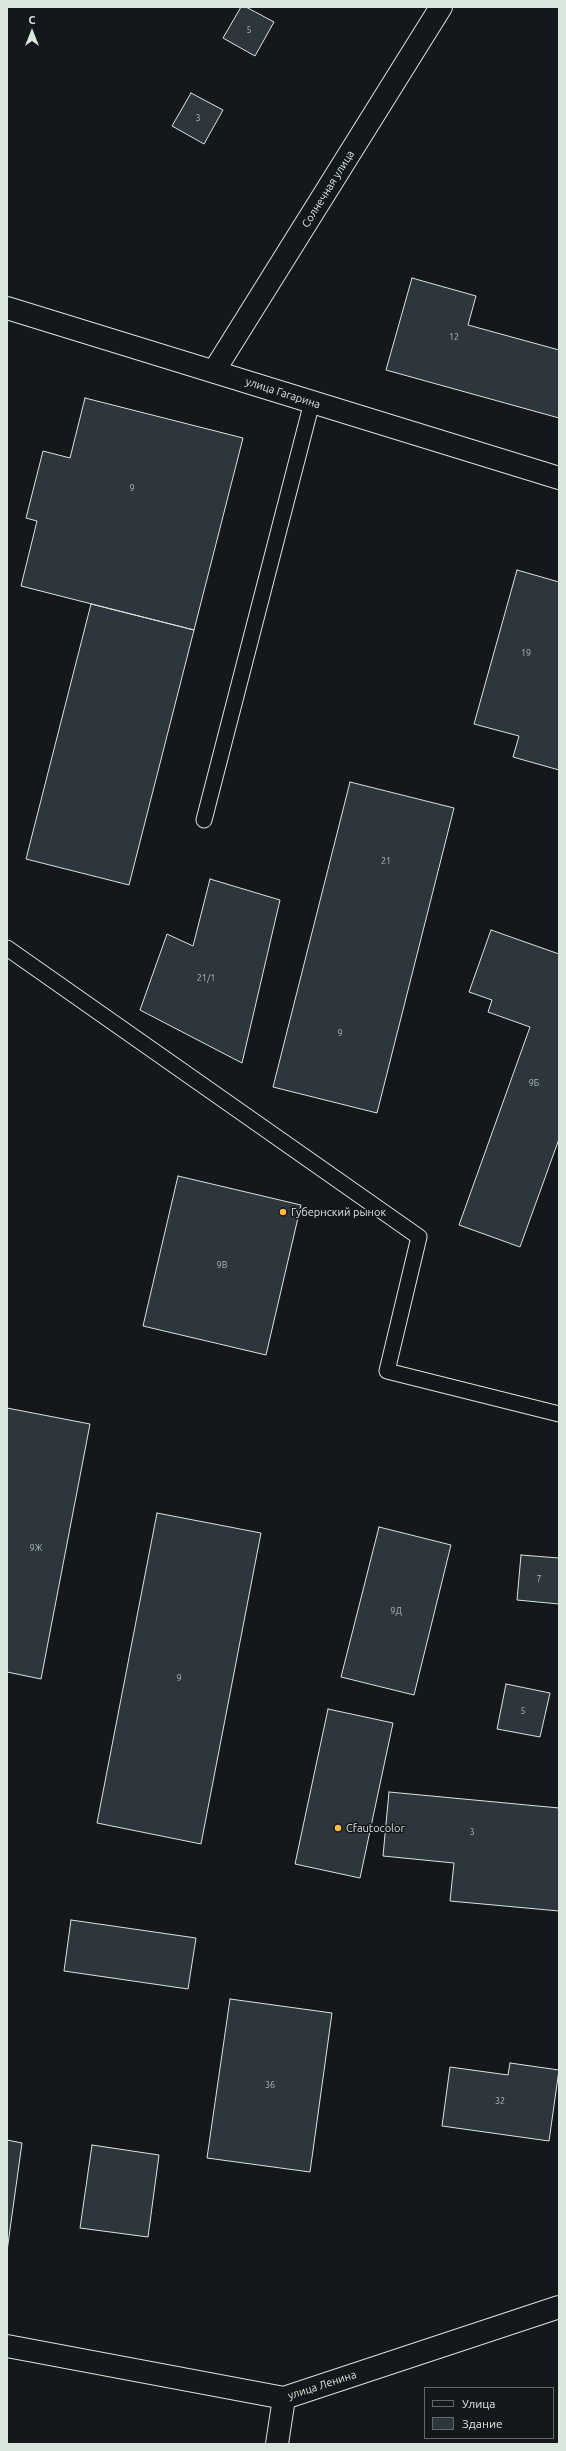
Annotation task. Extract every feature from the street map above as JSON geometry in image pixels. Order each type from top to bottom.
[{"type":"street","name":"Солнечная улица","points":[[214,371],[441,7]]},
{"type":"street","name":"улица Гагарина","points":[[7,308],[559,478]]},
{"type":"street","name":"улица Ленина","points":[[7,2346],[284,2398],[559,2307]]},
{"type":"street","points":[[277,2444],[284,2398]]},
{"type":"lane","points":[[204,820],[312,402]]},
{"type":"lane","points":[[7,948],[419,1237],[387,1370],[559,1414]]},
{"type":"building","points":[[241,7],[246,7],[274,22],[255,56],[223,38]]},
{"type":"building","points":[[191,93],[223,110],[204,144],[172,126]]},
{"type":"building","points":[[412,278],[476,296],[468,325],[559,350],[559,418],[386,370]]},
{"type":"building","points":[[85,398],[243,438],[194,630],[21,586],[37,521],[26,518],[43,451],[70,458]]},
{"type":"building","points":[[517,570],[559,582],[559,770],[513,757],[519,736],[474,724]]},
{"type":"building","points":[[91,604],[194,630],[129,885],[26,859]]},
{"type":"building","points":[[350,782],[454,808],[377,1113],[273,1087]]},
{"type":"building","points":[[210,879],[280,900],[242,1063],[140,1010],[167,934],[193,946]]},
{"type":"building","points":[[491,930],[559,954],[559,1139],[520,1247],[459,1225],[530,1027],[488,1012],[492,1000],[469,992]]},
{"type":"building","points":[[178,1176],[301,1205],[266,1355],[143,1326]]},
{"type":"building","points":[[7,1408],[90,1424],[41,1679],[7,1672]]},
{"type":"building","points":[[157,1513],[261,1533],[201,1844],[97,1823]]},
{"type":"building","points":[[379,1527],[451,1545],[414,1695],[341,1677]]},
{"type":"building","points":[[521,1555],[559,1558],[559,1604],[517,1600]]},
{"type":"building","points":[[506,1684],[550,1693],[540,1737],[497,1729]]},
{"type":"building","points":[[328,1709],[393,1723],[360,1878],[295,1864]]},
{"type":"building","points":[[389,1792],[559,1808],[559,1911],[450,1901],[454,1863],[383,1856]]},
{"type":"building","points":[[71,1920],[196,1938],[188,1989],[64,1971]]},
{"type":"building","points":[[230,1999],[332,2013],[310,2172],[207,2158]]},
{"type":"building","points":[[510,2063],[559,2070],[549,2141],[442,2126],[450,2067],[508,2075]]},
{"type":"building","points":[[7,2140],[22,2143],[7,2251]]},
{"type":"building","points":[[92,2145],[159,2155],[148,2237],[80,2228]]},
{"type":"place","name":"Губернский рынок","points":[[283,1212]]},
{"type":"place","name":"Cfautocolor","points":[[338,1828]]}]
